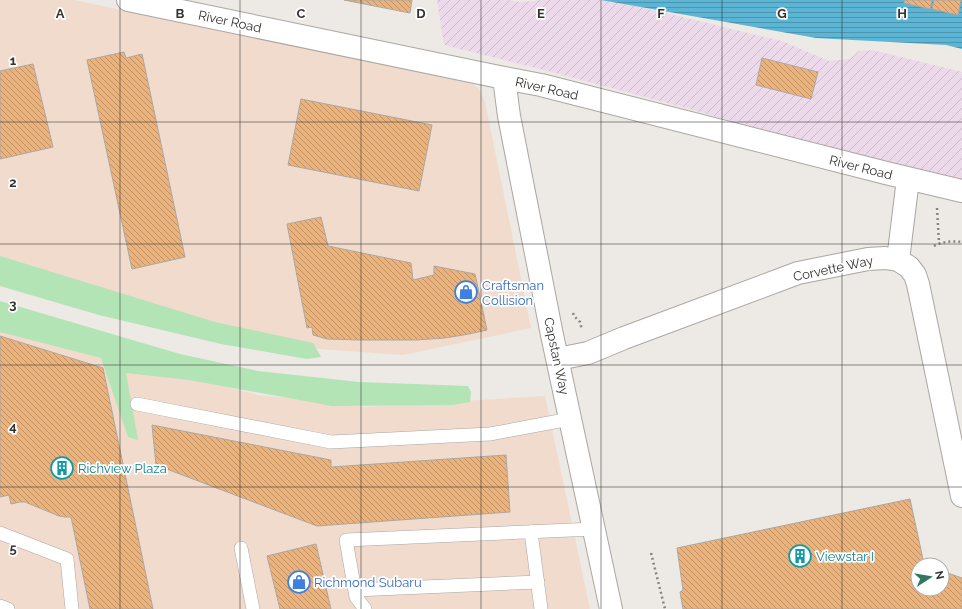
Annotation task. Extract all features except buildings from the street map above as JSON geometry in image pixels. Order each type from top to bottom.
[{"type":"street","name":"River Road","points":[[128,0],[541,85],[908,179],[962,191]]},
{"type":"street","name":"Capstan Way","points":[[504,78],[509,116],[570,419],[611,609]]},
{"type":"street","points":[[908,179],[898,260],[909,267],[915,275],[918,284],[962,496]]},
{"type":"street","name":"Corvette Way","points":[[558,359],[588,353],[631,335],[798,273],[868,259],[884,258],[898,260]]},
{"type":"lane","points":[[137,404],[331,442],[490,434],[570,419]]},
{"type":"lane","points":[[365,609],[356,597],[346,540],[594,529]]},
{"type":"lane","points":[[531,532],[541,609]]},
{"type":"lane","points":[[0,533],[67,559],[72,609]]},
{"type":"lane","points":[[241,548],[253,609]]},
{"type":"lane","points":[[355,590],[538,582]]},
{"type":"lane","points":[[0,606],[8,609]]},
{"type":"path","points":[[937,185],[939,243]]},
{"type":"path","points":[[934,246],[939,243],[953,241],[962,242]]},
{"type":"path","points":[[572,309],[574,316],[580,322],[582,330]]},
{"type":"path","points":[[651,552],[665,609]]},
{"type":"shaded area","points":[[0,0],[74,0],[269,39],[469,82],[474,85],[479,89],[485,102],[531,328],[403,355],[279,346],[0,265]]},
{"type":"shaded area","points":[[437,0],[508,0],[519,2],[537,0],[611,0],[782,41],[829,61],[850,59],[859,51],[872,50],[962,72],[962,182],[812,144],[679,106],[444,45]]},
{"type":"shaded area","points":[[0,328],[258,395],[365,407],[545,396],[590,609],[0,609]]},
{"type":"green space","points":[[0,256],[215,322],[313,343],[321,357],[307,359],[221,344],[99,315],[0,286]]},
{"type":"green space","points":[[0,301],[180,354],[258,371],[359,382],[468,386],[471,392],[470,402],[453,405],[332,406],[189,380],[126,373],[138,440],[128,437],[101,358],[0,332]]},
{"type":"water","points":[[601,0],[962,0],[962,49],[946,45],[816,38]]},
{"type":"place","name":"Craftsman Collision","points":[[466,292]]},
{"type":"place","name":"Richview Plaza","points":[[62,468]]},
{"type":"place","name":"Viewstar I","points":[[800,556]]},
{"type":"place","name":"Richmond Subaru","points":[[299,582]]}]
